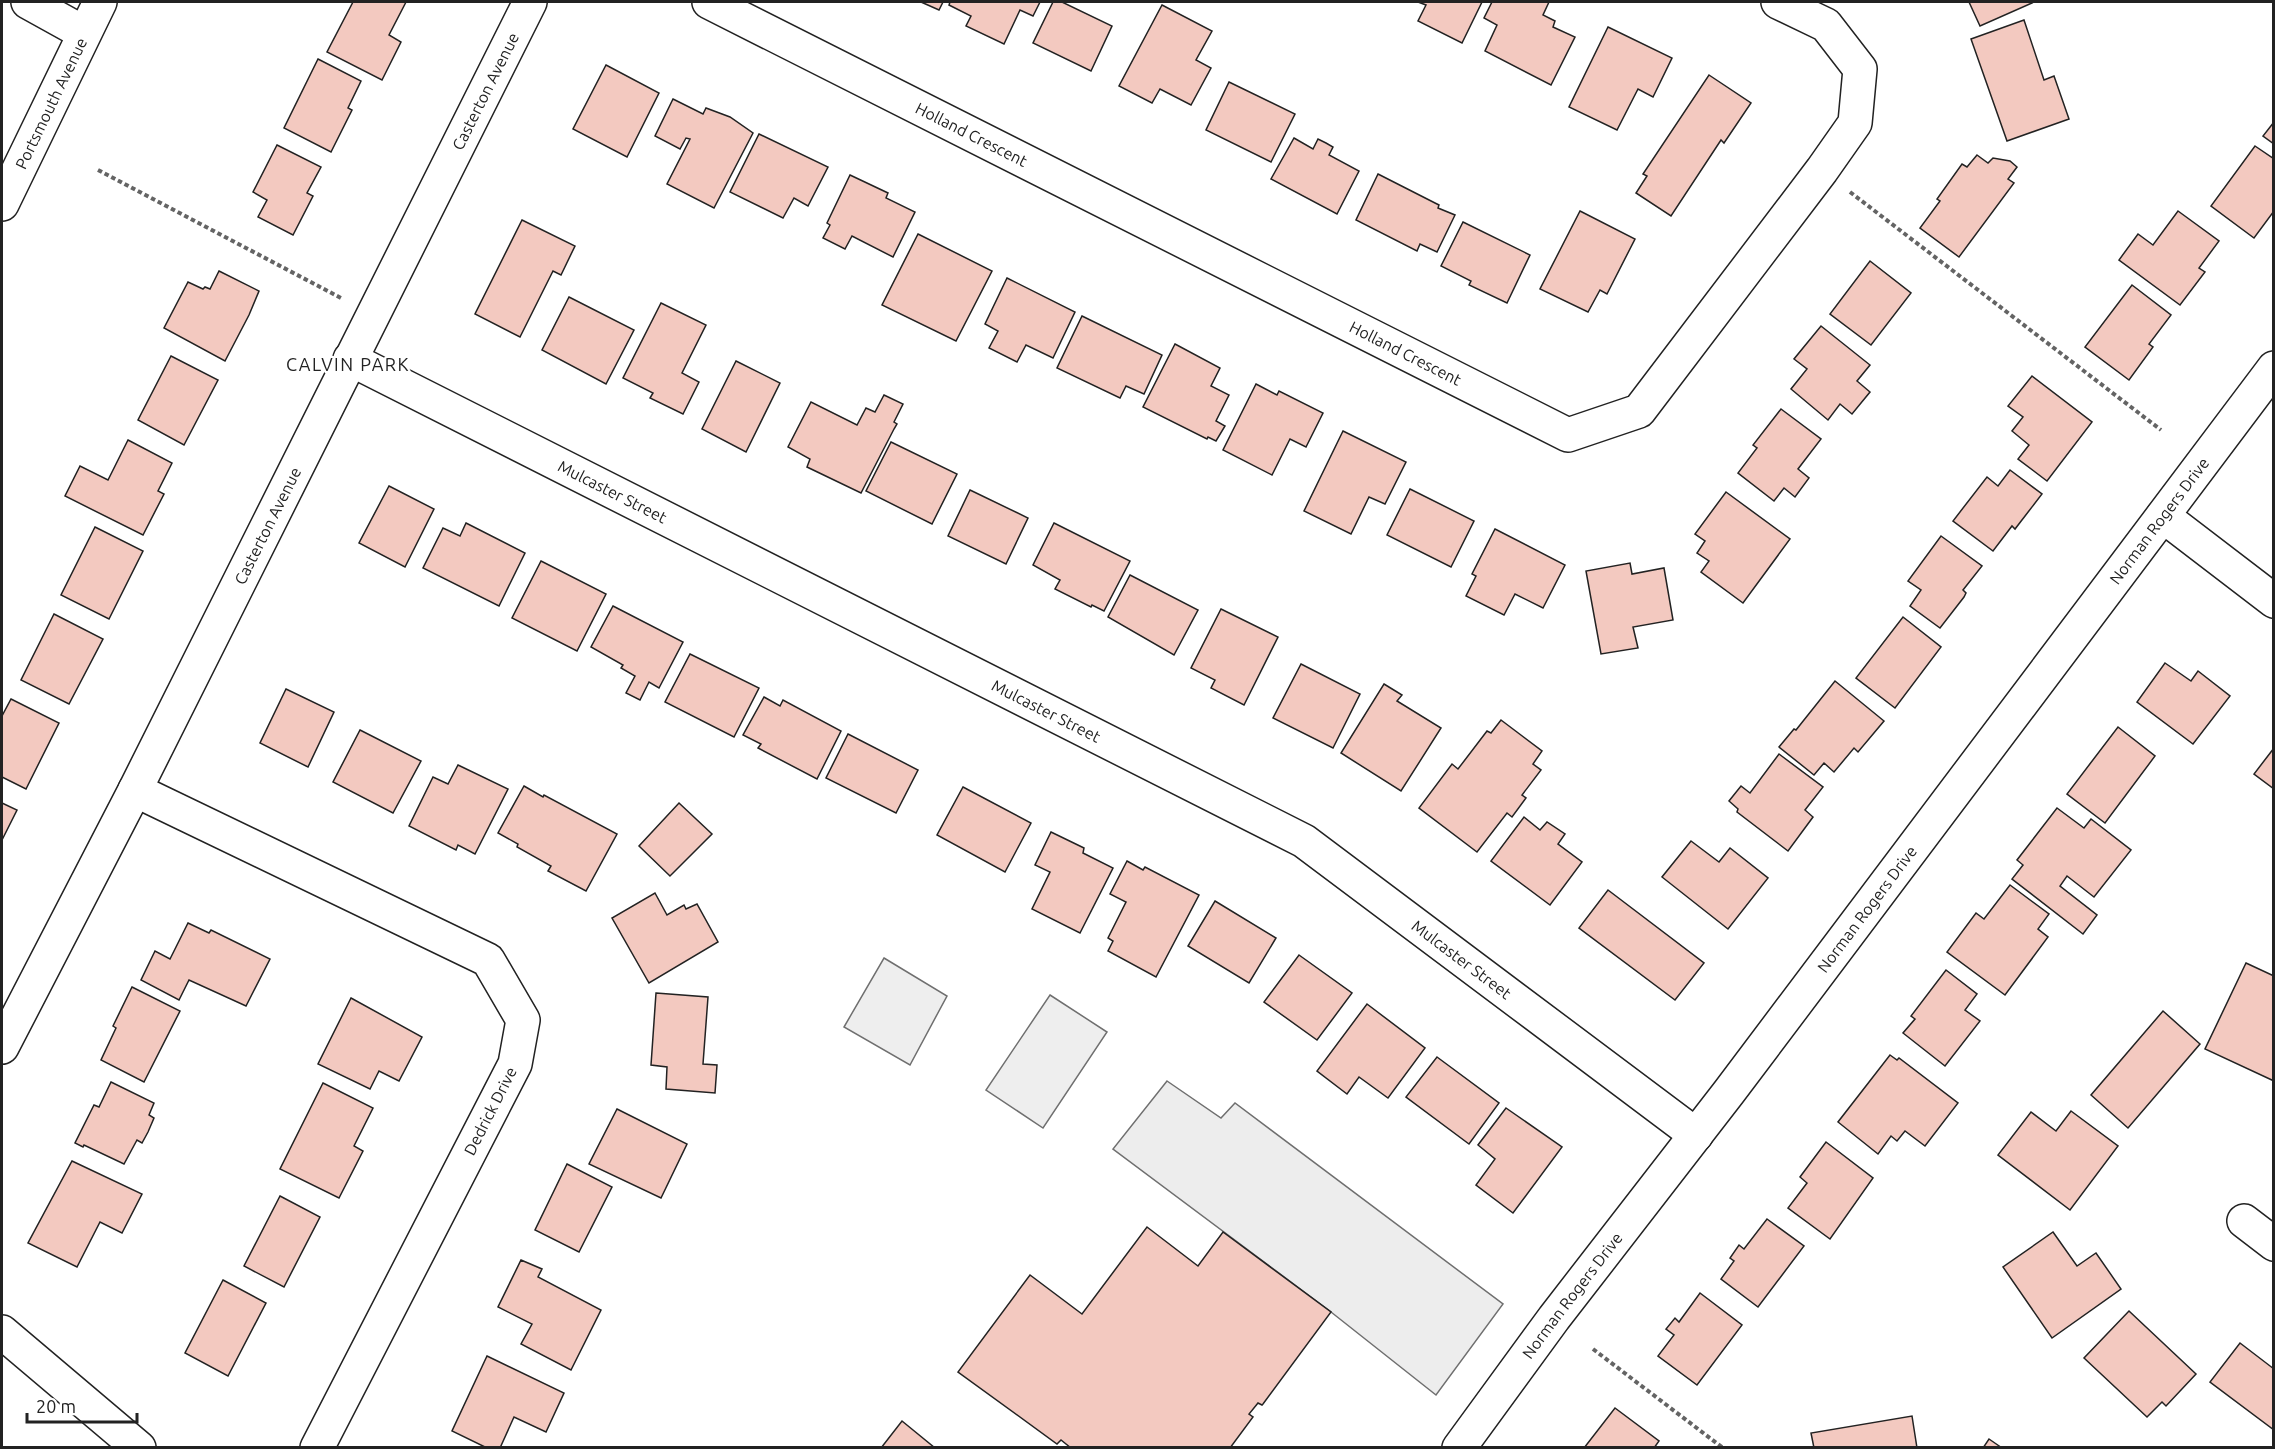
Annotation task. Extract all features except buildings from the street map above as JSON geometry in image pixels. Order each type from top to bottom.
[{"type":"street","points":[[28,2],[84,33]]},
{"type":"street","name":"Portsmouth Avenue","points":[[2,204],[100,2]]},
{"type":"street","name":"Casterton Avenue","points":[[2,1047],[135,790],[530,2]]},
{"type":"street","name":"Holland Crescent","points":[[709,2],[1568,435],[1639,411],[1822,170],[1855,123],[1860,69],[1826,25],[1778,2]]},
{"type":"street","name":"Mulcaster Street","points":[[350,359],[1304,841],[1696,1135]]},
{"type":"street","name":"Norman Rogers Drive","points":[[1459,1448],[1554,1318],[1696,1135],[2274,368]]},
{"type":"street","points":[[2163,516],[2274,601]]},
{"type":"street","name":"Dedrick Drive","points":[[135,790],[489,960],[523,1020],[515,1064],[317,1448]]},
{"type":"street","points":[[2244,1221],[2274,1244]]},
{"type":"street","points":[[2,1332],[138,1448]]},
{"type":"path","points":[[98,170],[341,298],[371,317]]},
{"type":"path","points":[[1822,170],[2161,430]]},
{"type":"path","points":[[1593,1349],[1723,1448]]},
{"type":"shaded area","points":[[884,958],[947,996],[910,1065],[844,1027]]},
{"type":"shaded area","points":[[1050,995],[1107,1032],[1043,1128],[986,1090]]},
{"type":"shaded area","points":[[1167,1081],[1221,1118],[1235,1103],[1503,1304],[1436,1395],[1331,1312],[1113,1149]]},
{"type":"district","name":"CALVIN PARK","points":[[348,365]]}]
